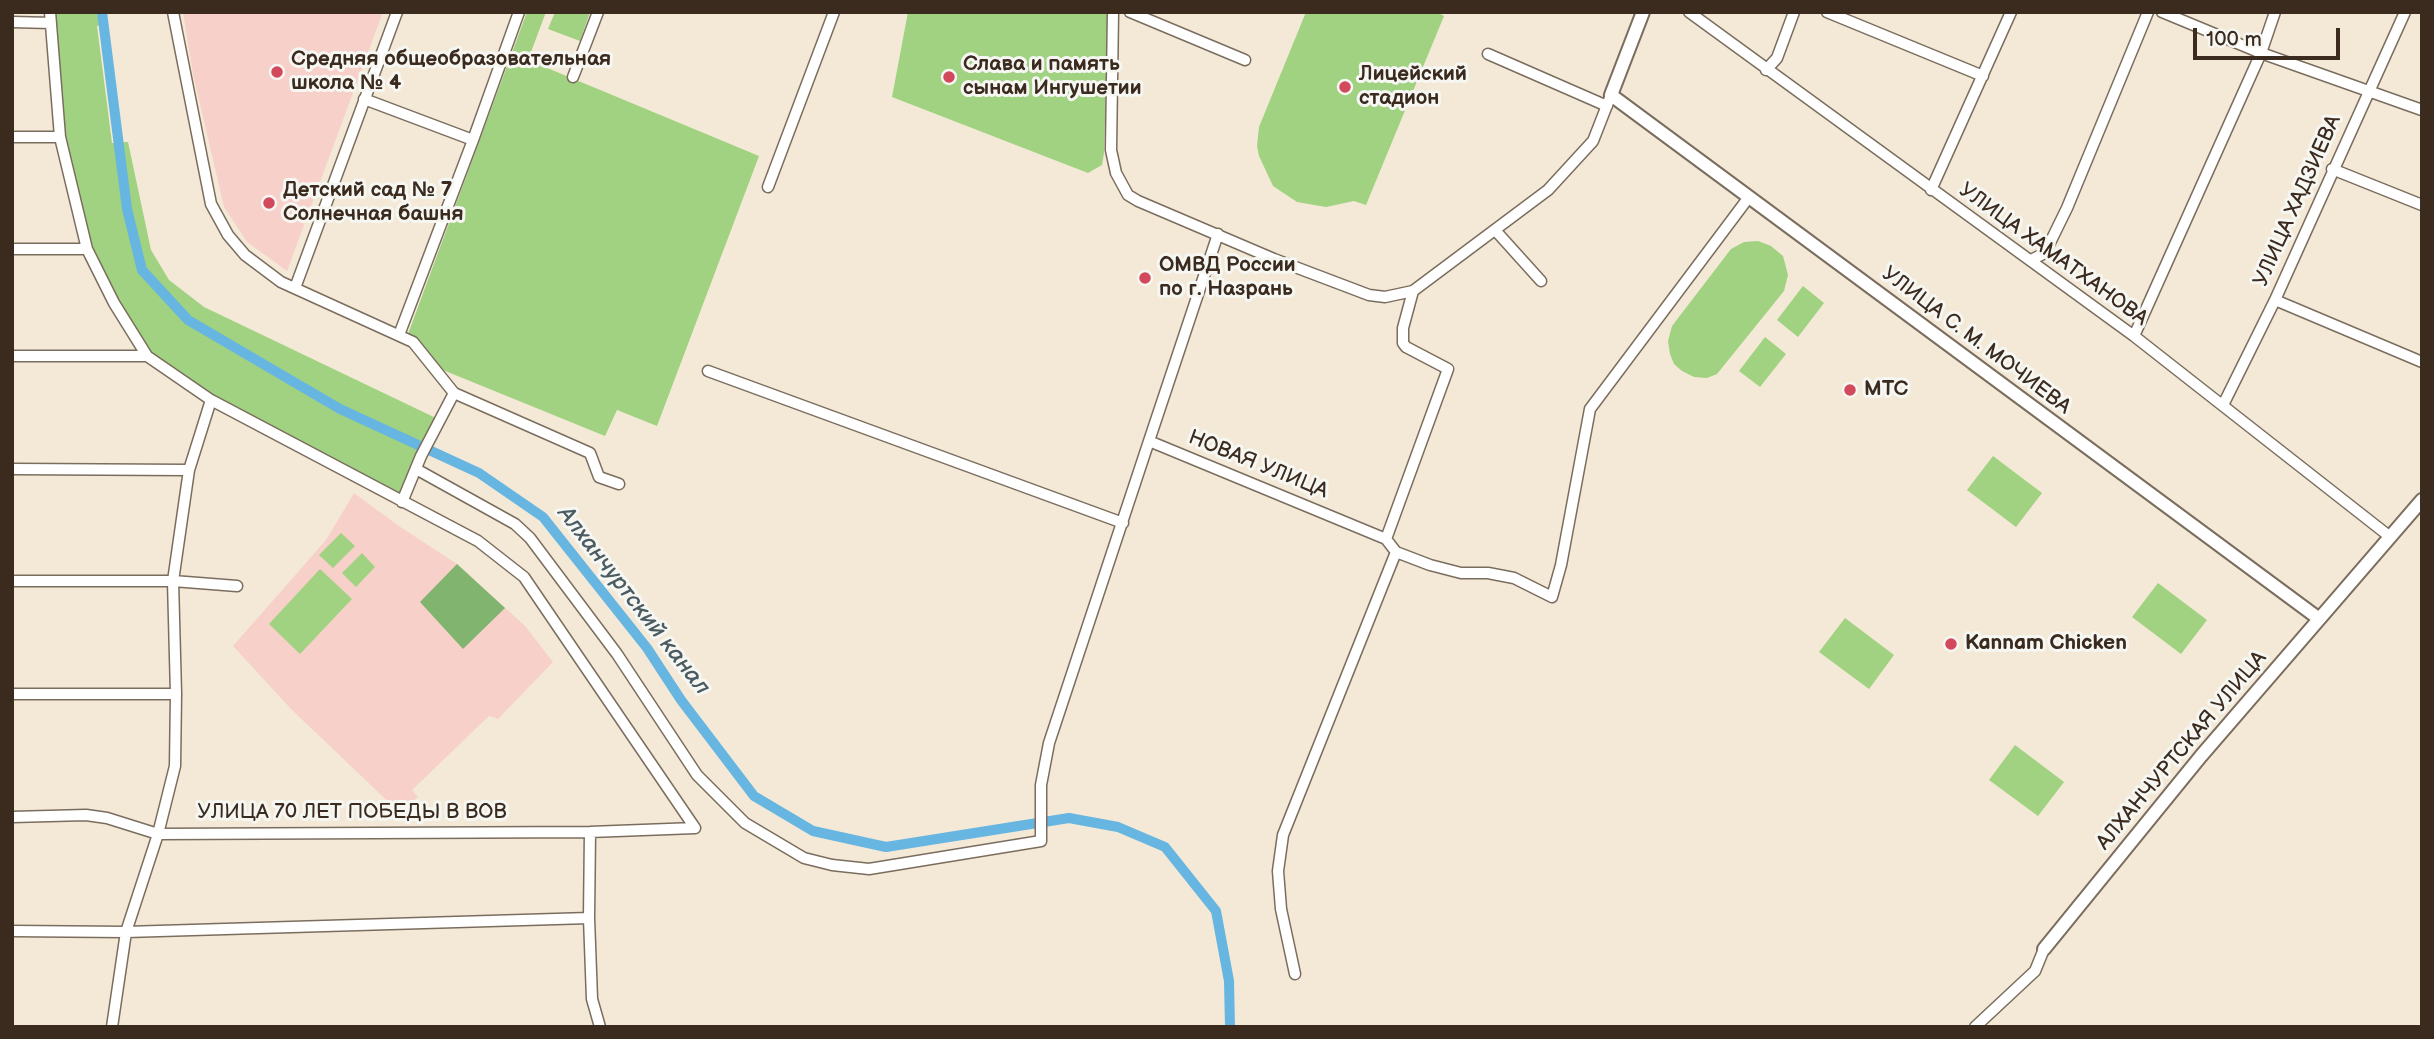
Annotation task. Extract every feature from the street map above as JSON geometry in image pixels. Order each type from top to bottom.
[{"type":"street","points":[[173,12],[211,204],[228,234],[245,255],[281,282],[413,342],[454,393],[590,453],[600,477],[619,484]]},
{"type":"street","points":[[295,288],[397,12]]},
{"type":"street","points":[[398,335],[519,12]]},
{"type":"street","points":[[573,77],[598,12]]},
{"type":"street","points":[[768,187],[834,12]]},
{"type":"street","points":[[1113,12],[1111,150],[1116,173],[1128,195],[1322,278],[1369,295],[1385,297],[1413,291],[1548,191],[1593,142],[1643,12]]},
{"type":"street","points":[[1129,12],[1245,60]]},
{"type":"street","name":"УЛИЦА ХАМАТХАНОВА","points":[[1689,12],[2134,336],[2389,536]]},
{"type":"street","points":[[1766,70],[1777,58],[1794,12]]},
{"type":"street","points":[[1827,12],[1983,76]]},
{"type":"street","points":[[1931,190],[2011,12]]},
{"type":"street","points":[[2031,260],[2045,253],[2067,208],[2148,12]]},
{"type":"street","points":[[2162,12],[2261,53],[2422,110]]},
{"type":"street","points":[[2134,336],[2261,53],[2275,12]]},
{"type":"street","name":"УЛИЦА ХАДЗИЕВА","points":[[2223,405],[2274,300],[2405,12]]},
{"type":"street","points":[[12,22],[50,17],[60,137],[88,249],[114,303],[147,356],[211,400],[402,502],[421,456],[454,393]]},
{"type":"street","points":[[1488,54],[1609,100]]},
{"type":"street","points":[[364,99],[473,140]]},
{"type":"street","name":"УЛИЦА С. М. МОЧИЕВА","points":[[1609,100],[1749,197],[2318,618]]},
{"type":"street","points":[[12,137],[60,137]]},
{"type":"street","points":[[2332,169],[2422,205]]},
{"type":"street","points":[[1295,974],[1281,909],[1278,871],[1283,835],[1396,552],[1461,573],[1488,573],[1514,578],[1541,589],[1552,597],[1561,565],[1590,409],[1749,197]]},
{"type":"street","points":[[1494,230],[1541,281]]},
{"type":"street","points":[[416,469],[514,524],[530,538],[617,654],[697,775],[745,823],[792,851],[804,858],[832,865],[869,869],[1041,841],[1041,785],[1049,743],[1217,234]]},
{"type":"street","points":[[12,249],[88,249]]},
{"type":"street","points":[[1386,539],[1448,369],[1403,343],[1402,333],[1413,291]]},
{"type":"street","points":[[2274,300],[2422,362]]},
{"type":"street","points":[[12,356],[147,356]]},
{"type":"street","points":[[708,371],[1123,523]]},
{"type":"street","points":[[112,1027],[126,932],[158,834],[175,766],[173,581],[189,470],[211,400]]},
{"type":"street","name":"НОВАЯ УЛИЦА","points":[[1149,441],[1386,539],[1396,552]]},
{"type":"street","points":[[12,469],[189,470]]},
{"type":"street","name":"АЛХАНЧУРТСКАЯ УЛИЦА","points":[[1975,1027],[2035,971],[2044,948],[2190,769],[2422,500]]},
{"type":"street","name":"УЛИЦА 70 ЛЕТ ПОБЕДЫ В ВОВ","points":[[12,817],[86,815],[107,818],[158,834],[590,832],[695,828],[524,577],[478,541],[402,502]]},
{"type":"street","points":[[12,581],[173,581],[237,586]]},
{"type":"street","points":[[12,694],[176,694]]},
{"type":"street","points":[[590,832],[592,999],[600,1027]]},
{"type":"street","points":[[12,931],[126,932],[589,918]]},
{"type":"shaded area","points":[[183,12],[383,12],[287,271],[247,242],[224,207],[193,74]]},
{"type":"shaded area","points":[[354,493],[457,564],[525,626],[553,662],[498,719],[489,716],[412,790],[418,797],[399,812],[291,709],[233,646],[326,540]]},
{"type":"green space","points":[[50,12],[102,12],[104,24],[97,26],[112,143],[128,142],[151,250],[169,280],[204,307],[440,420],[402,502],[211,400],[147,356],[87,249],[60,137]]},
{"type":"green space","points":[[527,12],[546,12],[528,60],[759,156],[657,426],[617,410],[605,436],[438,368],[416,338],[408,334]]},
{"type":"green space","points":[[555,12],[590,12],[580,41],[548,29]]},
{"type":"green space","points":[[908,12],[1108,12],[1102,165],[1088,173],[892,97]]},
{"type":"green space","name":"Лицейский стадион","points":[[1306,12],[1437,12],[1444,16],[1366,205],[1354,201],[1326,207],[1297,202],[1273,186],[1259,156],[1259,127]]},
{"type":"green space","points":[[1758,241],[1771,246],[1783,256],[1788,275],[1784,291],[1717,374],[1707,378],[1694,377],[1682,371],[1674,364],[1670,354],[1668,341],[1672,326],[1731,249],[1744,242]]},
{"type":"green space","points":[[1803,286],[1824,303],[1798,337],[1777,320]]},
{"type":"green space","points":[[1765,337],[1786,354],[1760,387],[1739,371]]},
{"type":"green space","points":[[1993,456],[2042,493],[2016,527],[1967,490]]},
{"type":"green space","points":[[341,533],[355,546],[333,568],[319,555]]},
{"type":"green space","points":[[362,553],[375,567],[356,587],[342,573]]},
{"type":"green space","points":[[457,564],[505,608],[463,649],[420,602]]},
{"type":"green space","points":[[320,569],[352,599],[300,654],[269,624]]},
{"type":"green space","points":[[2158,583],[2207,620],[2181,654],[2132,617]]},
{"type":"green space","points":[[1845,618],[1894,655],[1869,689],[1819,652]]},
{"type":"green space","points":[[2015,745],[2064,782],[2038,816],[1989,780]]},
{"type":"waterway","name":"Алханчуртский канал","points":[[102,12],[127,209],[142,270],[188,320],[340,409],[479,473],[543,517],[647,648],[681,700],[754,796],[813,831],[886,847],[1069,818],[1118,827],[1165,847],[1216,911],[1229,981],[1230,1027]]},
{"type":"place","name":"Средняя общеобразовательная школа № 4","points":[[277,72]]},
{"type":"place","name":"Слава и память сынам Ингушетии","points":[[949,77]]},
{"type":"place","name":"Лицейский стадион","points":[[1345,87]]},
{"type":"place","name":"Детский сад № 7 Солнечная башня","points":[[269,203]]},
{"type":"place","name":"ОМВД России по г. Назрань","points":[[1145,278]]},
{"type":"place","name":"МТС","points":[[1850,390]]},
{"type":"place","name":"Kannam Chicken","points":[[1951,644]]}]
